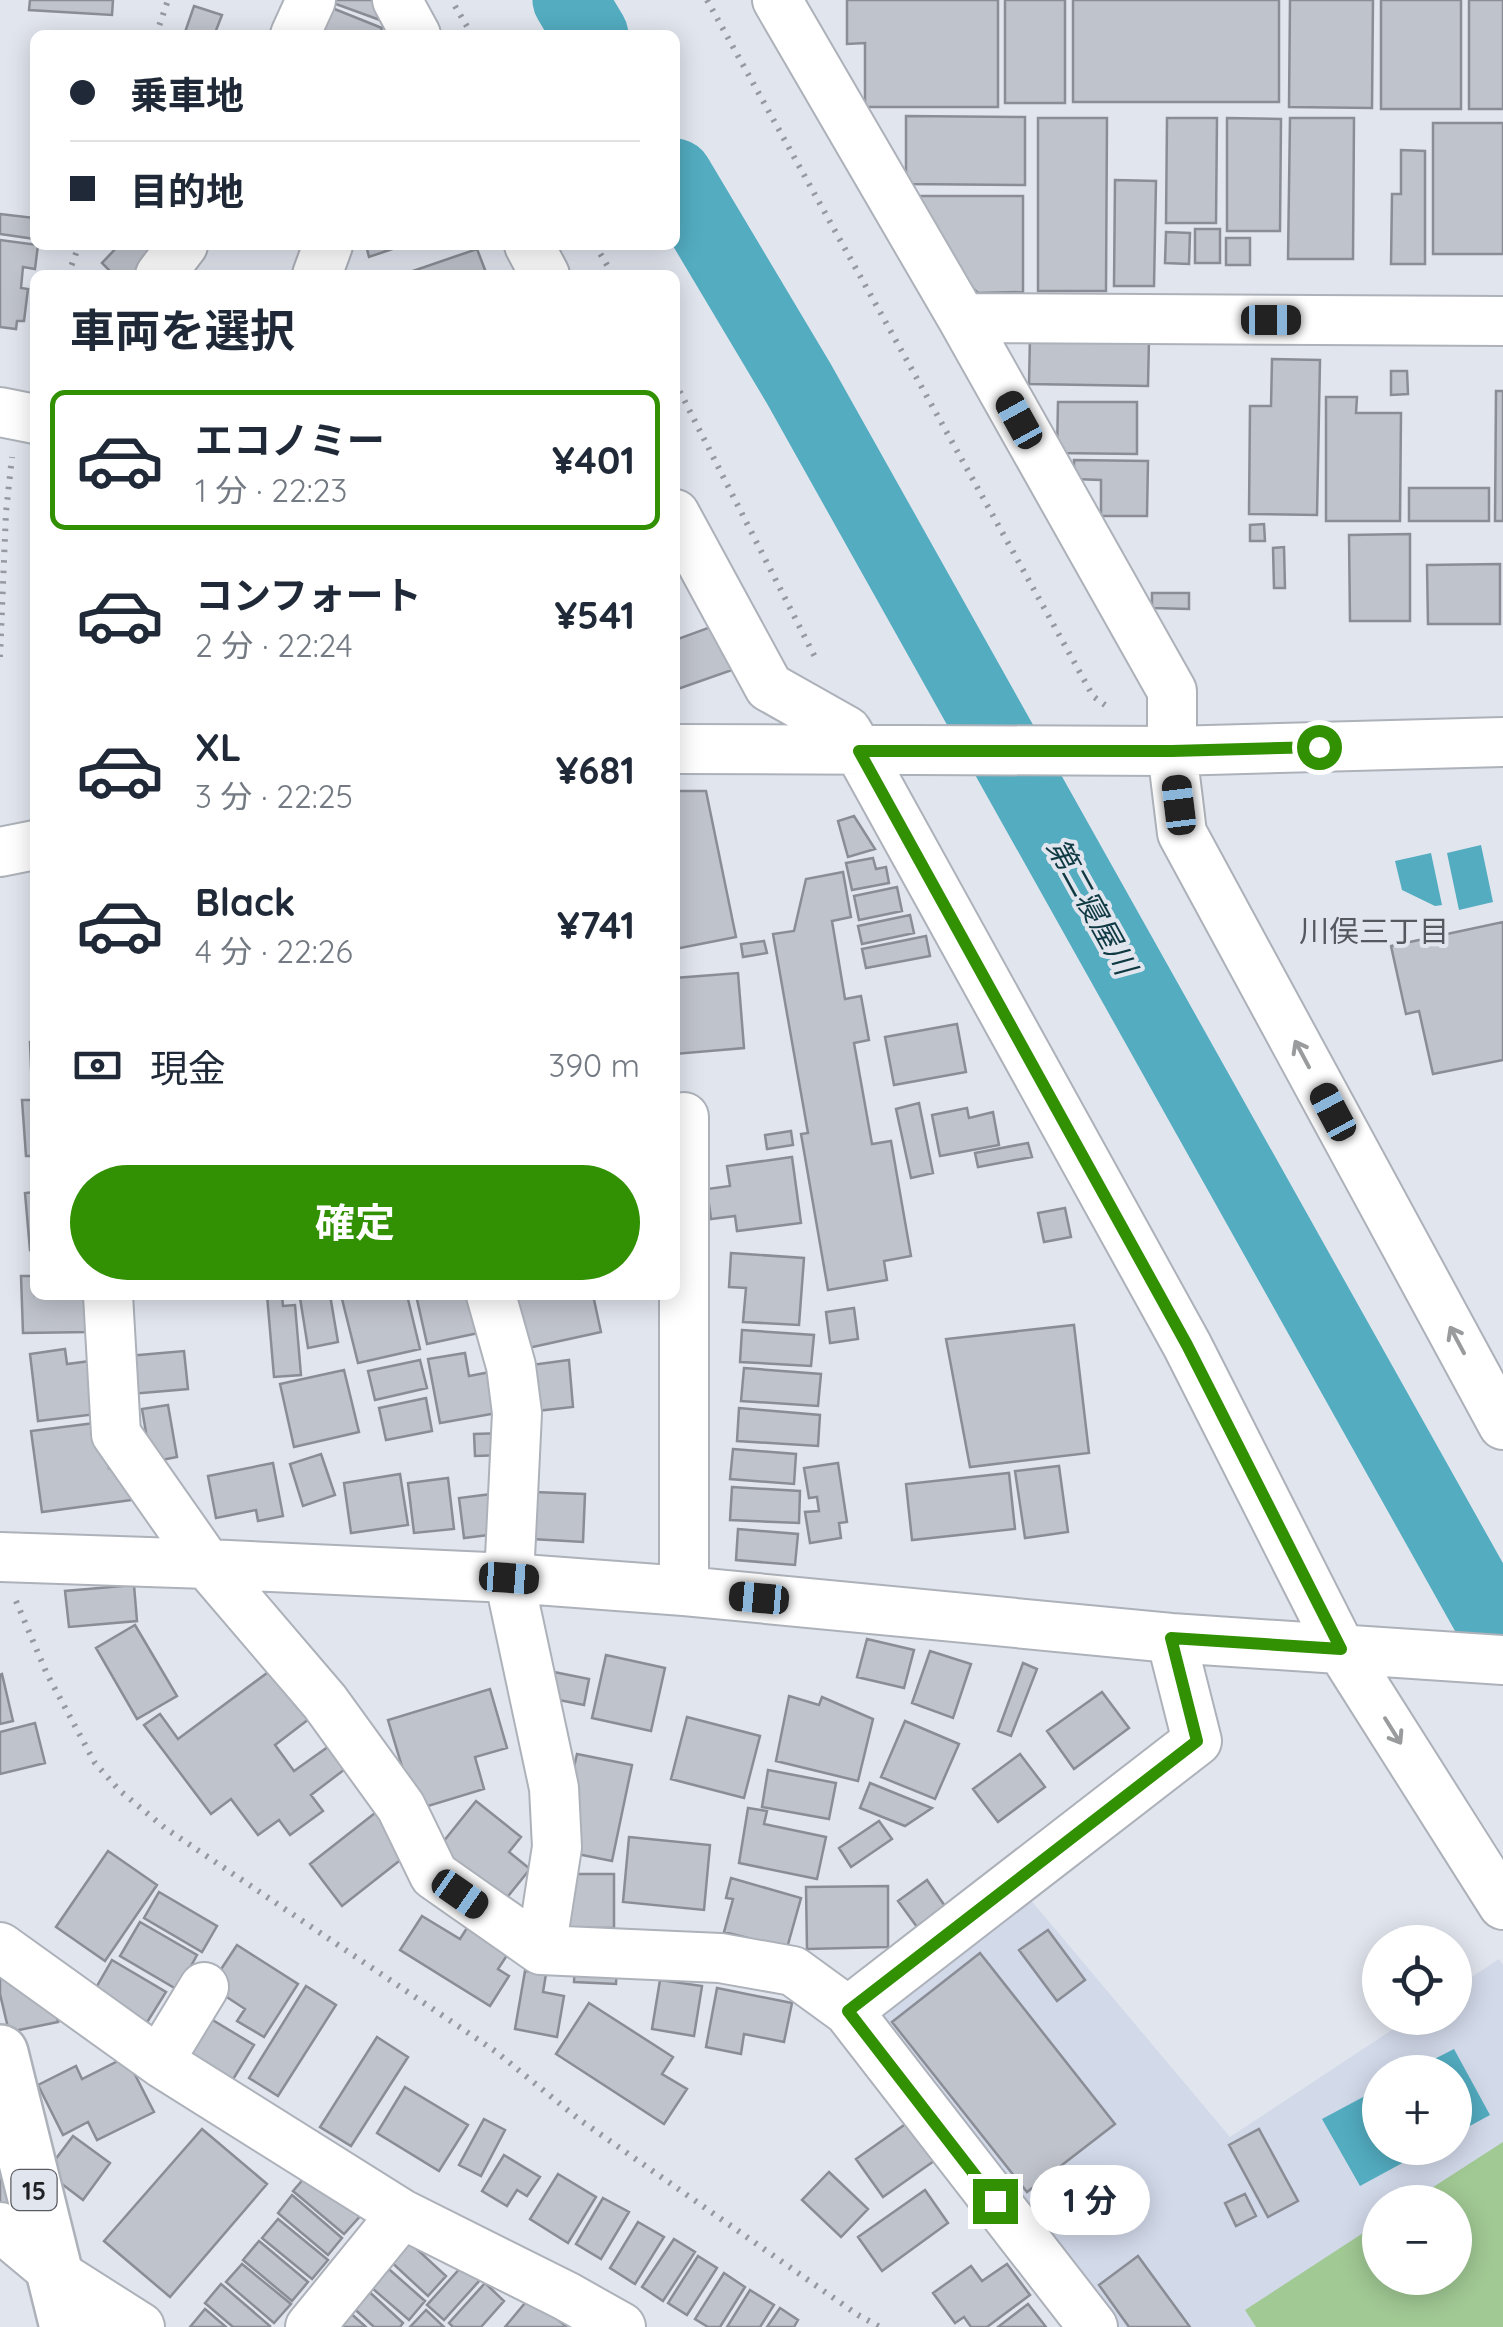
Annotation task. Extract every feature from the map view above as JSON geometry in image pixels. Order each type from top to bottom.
[{"type":"main road","name":"15","points":[[0,2053],[68,2327]]},
{"type":"street","points":[[297,30],[311,0]]},
{"type":"street","points":[[777,0],[962,318],[1172,692],[1172,751],[1182,833],[1503,1425]]},
{"type":"street","points":[[164,270],[180,250]]},
{"type":"street","points":[[962,318],[1503,321]]},
{"type":"street","points":[[680,523],[769,687],[853,741],[1354,1649],[1503,1905]]},
{"type":"street","points":[[680,749],[853,741],[1172,751],[1503,742]]},
{"type":"street","points":[[0,852],[30,846]]},
{"type":"street","points":[[684,1117],[684,1591]]},
{"type":"street","points":[[108,1300],[116,1434],[207,1564],[325,1702],[401,1808],[434,1875],[541,1950],[720,1958],[794,1971],[848,2011],[1093,2327]]},
{"type":"street","points":[[492,1300],[511,1366],[517,1413],[509,1578],[554,1788],[557,1848],[541,1950]]},
{"type":"street","points":[[8,1579],[207,1564],[509,1578],[1171,1638],[1503,1660]]},
{"type":"street","points":[[848,2011],[1197,1741],[1171,1638]]},
{"type":"street","points":[[0,1948],[160,2061],[402,2214],[621,2327]]},
{"type":"street","points":[[160,2061],[204,1987]]},
{"type":"street","points":[[310,2327],[402,2214]]},
{"type":"street","points":[[0,2227],[55,2272],[140,2327]]},
{"type":"path","points":[[158,30],[168,0]]},
{"type":"path","points":[[452,0],[469,30]]},
{"type":"path","points":[[708,0],[1093,696],[1109,707]]},
{"type":"path","points":[[680,392],[853,741]]},
{"type":"path","points":[[0,657],[6,512],[17,415]]},
{"type":"path","points":[[8,1579],[47,1674],[95,1763],[134,1802],[165,1828],[495,2051],[580,2120],[706,2210],[880,2327]]},
{"type":"shaded area","points":[[1024,1892],[1230,2137],[1384,2035],[1472,2035],[1472,1977],[1499,1959],[1503,1965],[1503,2327],[1102,2327],[864,2008]]},
{"type":"green space","points":[[1503,2142],[1503,2327],[1256,2327],[1245,2310],[1362,2234],[1362,2295],[1472,2295],[1472,2185],[1436,2185]]},
{"type":"water","points":[[1481,845],[1493,902],[1459,910],[1447,853]]},
{"type":"water","points":[[1431,853],[1442,905],[1435,906],[1402,890],[1395,861]]},
{"type":"water","points":[[1472,2082],[1490,2115],[1472,2125]]},
{"type":"water","points":[[1362,2098],[1362,2165],[1399,2165],[1360,2186],[1322,2119]]},
{"type":"building","points":[[30,0],[113,0],[112,15],[29,10]]},
{"type":"building","points":[[325,0],[372,0],[380,20]]},
{"type":"building","points":[[847,0],[998,0],[998,107],[865,107],[865,43],[847,44]]},
{"type":"building","points":[[1005,0],[1065,0],[1065,103],[1005,103]]},
{"type":"building","points":[[1073,0],[1279,0],[1279,102],[1073,102]]},
{"type":"building","points":[[1290,0],[1373,0],[1372,108],[1289,107]]},
{"type":"building","points":[[1381,0],[1461,0],[1461,109],[1381,109]]},
{"type":"building","points":[[1469,0],[1503,0],[1503,109],[1469,109]]},
{"type":"building","points":[[317,2],[382,28],[381,30],[306,30]]},
{"type":"building","points":[[194,6],[222,15],[216,30],[186,30]]},
{"type":"building","points":[[906,116],[1025,117],[1025,185],[906,184]]},
{"type":"building","points":[[1038,118],[1107,118],[1106,291],[1038,291]]},
{"type":"building","points":[[1167,118],[1217,118],[1216,223],[1166,223]]},
{"type":"building","points":[[1227,118],[1281,119],[1280,231],[1227,231]]},
{"type":"building","points":[[1290,118],[1354,118],[1353,259],[1288,259]]},
{"type":"building","points":[[1433,123],[1503,123],[1503,254],[1433,254]]},
{"type":"building","points":[[1401,150],[1425,151],[1425,264],[1391,264],[1392,194],[1401,194]]},
{"type":"building","points":[[1115,180],[1156,181],[1154,286],[1114,286]]},
{"type":"building","points":[[913,196],[1023,196],[1023,292],[978,293],[962,278]]},
{"type":"building","points":[[0,214],[30,217],[30,238],[0,234]]},
{"type":"building","points":[[1195,229],[1220,229],[1220,263],[1195,263]]},
{"type":"building","points":[[1166,232],[1190,233],[1189,264],[1165,263]]},
{"type":"building","points":[[1226,238],[1250,238],[1250,265],[1226,265]]},
{"type":"building","points":[[0,240],[30,244],[30,250],[37,250],[35,269],[23,267],[21,288],[28,289],[24,321],[17,321],[16,329],[0,327]]},
{"type":"building","points":[[114,250],[148,250],[157,260],[147,270],[109,270],[102,263]]},
{"type":"building","points":[[367,250],[389,250],[369,257]]},
{"type":"building","points":[[477,250],[485,270],[416,270]]},
{"type":"building","points":[[1030,337],[1149,339],[1148,386],[1029,384]]},
{"type":"building","points":[[1272,359],[1320,360],[1317,515],[1249,514],[1250,406],[1271,406]]},
{"type":"building","points":[[1391,371],[1407,371],[1408,394],[1391,395]]},
{"type":"building","points":[[1496,391],[1503,391],[1503,521],[1495,521]]},
{"type":"building","points":[[1326,397],[1357,397],[1356,413],[1401,413],[1400,521],[1326,521]]},
{"type":"building","points":[[1058,402],[1137,402],[1137,454],[1057,453]]},
{"type":"building","points":[[1074,460],[1148,461],[1147,516],[1101,516],[1101,480],[1074,479]]},
{"type":"building","points":[[1409,488],[1489,488],[1489,521],[1409,521]]},
{"type":"building","points":[[1264,524],[1265,541],[1250,541],[1250,525]]},
{"type":"building","points":[[1410,534],[1410,621],[1350,621],[1349,535]]},
{"type":"building","points":[[1284,547],[1285,588],[1274,588],[1273,548]]},
{"type":"building","points":[[1500,564],[1500,624],[1428,624],[1427,565]]},
{"type":"building","points":[[1152,593],[1189,593],[1189,609],[1152,608]]},
{"type":"building","points":[[716,625],[732,670],[680,688],[680,638]]},
{"type":"building","points":[[680,791],[706,791],[736,937],[680,948]]},
{"type":"building","points":[[854,816],[875,849],[848,857],[838,821]]},
{"type":"building","points":[[873,858],[876,869],[886,867],[889,883],[852,890],[846,863]]},
{"type":"building","points":[[843,872],[851,917],[832,921],[845,999],[861,996],[869,1040],[854,1043],[872,1144],[891,1141],[911,1256],[884,1261],[887,1280],[828,1290],[801,1134],[808,1133],[773,934],[794,931],[806,879]]},
{"type":"building","points":[[897,887],[902,911],[859,920],[854,896]]},
{"type":"building","points":[[910,915],[914,933],[862,944],[858,926]]},
{"type":"building","points":[[1503,922],[1503,1060],[1433,1074],[1419,1011],[1406,1014],[1391,946]]},
{"type":"building","points":[[926,936],[930,956],[866,968],[862,949]]},
{"type":"building","points":[[764,941],[767,953],[743,957],[741,944]]},
{"type":"building","points":[[738,973],[744,1048],[680,1054],[680,978]]},
{"type":"building","points":[[957,1024],[966,1072],[894,1085],[885,1037]]},
{"type":"building","points":[[22,1100],[30,1100],[30,1156],[26,1156]]},
{"type":"building","points":[[919,1103],[933,1173],[911,1178],[896,1109]]},
{"type":"building","points":[[967,1108],[969,1118],[993,1112],[999,1145],[940,1156],[932,1115]]},
{"type":"building","points":[[791,1131],[793,1145],[767,1149],[765,1135]]},
{"type":"building","points":[[1028,1143],[1032,1157],[978,1167],[975,1153]]},
{"type":"building","points":[[792,1157],[801,1223],[737,1231],[735,1216],[711,1219],[707,1189],[730,1186],[727,1166]]},
{"type":"building","points":[[30,1192],[30,1250],[25,1193]]},
{"type":"building","points":[[1065,1208],[1071,1237],[1044,1242],[1038,1213]]},
{"type":"building","points":[[731,1253],[804,1258],[799,1325],[743,1322],[746,1288],[729,1287]]},
{"type":"building","points":[[21,1276],[30,1276],[30,1300],[87,1300],[89,1332],[23,1333]]},
{"type":"building","points":[[267,1300],[282,1300],[283,1306],[295,1305],[301,1375],[274,1377]]},
{"type":"building","points":[[300,1300],[331,1300],[338,1342],[308,1348]]},
{"type":"building","points":[[342,1300],[408,1300],[420,1349],[358,1363]]},
{"type":"building","points":[[417,1300],[476,1300],[483,1332],[427,1344]]},
{"type":"building","points":[[509,1300],[594,1300],[601,1332],[519,1350]]},
{"type":"building","points":[[854,1308],[858,1339],[830,1343],[826,1312]]},
{"type":"building","points":[[1074,1325],[1089,1453],[970,1467],[946,1339]]},
{"type":"building","points":[[742,1330],[814,1335],[811,1366],[740,1362]]},
{"type":"building","points":[[65,1349],[67,1364],[98,1360],[105,1413],[38,1421],[30,1354]]},
{"type":"building","points":[[184,1351],[188,1389],[131,1394],[128,1356]]},
{"type":"building","points":[[465,1353],[469,1376],[490,1372],[497,1413],[440,1423],[428,1359]]},
{"type":"building","points":[[420,1360],[427,1388],[375,1400],[368,1371]]},
{"type":"building","points":[[569,1360],[573,1407],[536,1411],[531,1365]]},
{"type":"building","points":[[744,1368],[821,1374],[818,1406],[741,1401]]},
{"type":"building","points":[[344,1370],[359,1432],[294,1447],[280,1384]]},
{"type":"building","points":[[426,1398],[432,1431],[386,1440],[379,1408]]},
{"type":"building","points":[[168,1405],[177,1457],[151,1462],[142,1409]]},
{"type":"building","points":[[739,1408],[820,1415],[818,1446],[737,1441]]},
{"type":"building","points":[[103,1422],[109,1468],[123,1466],[139,1499],[42,1512],[31,1431]]},
{"type":"building","points":[[503,1433],[504,1455],[475,1456],[474,1434]]},
{"type":"building","points":[[733,1449],[796,1454],[794,1484],[730,1479]]},
{"type":"building","points":[[321,1454],[335,1495],[303,1506],[290,1464]]},
{"type":"building","points":[[273,1463],[283,1516],[258,1521],[256,1510],[216,1518],[208,1476]]},
{"type":"building","points":[[838,1463],[847,1522],[839,1523],[841,1538],[810,1543],[805,1512],[819,1511],[817,1497],[809,1498],[804,1468]]},
{"type":"building","points":[[1059,1466],[1068,1532],[1025,1538],[1015,1471]]},
{"type":"building","points":[[1009,1473],[1015,1529],[912,1540],[906,1484]]},
{"type":"building","points":[[400,1474],[408,1525],[351,1533],[344,1483]]},
{"type":"building","points":[[448,1478],[454,1529],[414,1533],[408,1483]]},
{"type":"building","points":[[732,1487],[800,1491],[799,1523],[730,1520]]},
{"type":"building","points":[[534,1492],[585,1494],[583,1542],[532,1539]]},
{"type":"building","points":[[492,1494],[497,1534],[464,1538],[459,1498]]},
{"type":"building","points":[[738,1529],[798,1534],[795,1565],[736,1560]]},
{"type":"building","points":[[134,1585],[137,1621],[69,1627],[65,1591]]},
{"type":"building","points":[[135,1625],[177,1696],[137,1719],[96,1648]]},
{"type":"building","points":[[867,1639],[914,1650],[904,1688],[857,1677]]},
{"type":"building","points":[[930,1651],[971,1664],[953,1718],[912,1703]]},
{"type":"building","points":[[606,1655],[665,1668],[651,1731],[592,1718]]},
{"type":"building","points":[[1023,1663],[1037,1669],[1011,1736],[998,1731]]},
{"type":"building","points":[[271,1670],[309,1719],[275,1745],[294,1771],[332,1744],[349,1766],[311,1795],[323,1811],[290,1835],[279,1820],[258,1835],[231,1799],[211,1814],[144,1725],[160,1714],[178,1739]]},
{"type":"building","points":[[544,1670],[589,1679],[584,1705],[539,1696]]},
{"type":"building","points":[[0,1675],[13,1721],[0,1724]]},
{"type":"building","points":[[490,1689],[507,1748],[475,1757],[484,1789],[415,1810],[388,1720]]},
{"type":"building","points":[[1102,1692],[1129,1728],[1074,1769],[1047,1731]]},
{"type":"building","points":[[789,1696],[819,1705],[822,1697],[873,1719],[858,1781],[776,1761]]},
{"type":"building","points":[[687,1717],[760,1736],[744,1798],[671,1779]]},
{"type":"building","points":[[905,1721],[959,1744],[935,1799],[881,1777]]},
{"type":"building","points":[[35,1723],[45,1763],[0,1774],[0,1732]]},
{"type":"building","points":[[577,1754],[632,1765],[612,1861],[572,1853],[562,1819]]},
{"type":"building","points":[[1020,1754],[1045,1787],[998,1822],[973,1789]]},
{"type":"building","points":[[768,1770],[836,1783],[829,1819],[762,1807]]},
{"type":"building","points":[[870,1783],[932,1808],[905,1826],[860,1808]]},
{"type":"building","points":[[476,1801],[521,1837],[509,1852],[530,1869],[497,1910],[431,1857]]},
{"type":"building","points":[[748,1808],[767,1811],[764,1824],[826,1837],[817,1879],[739,1863]]},
{"type":"building","points":[[375,1813],[408,1854],[342,1906],[310,1864]]},
{"type":"building","points":[[879,1821],[892,1839],[851,1867],[839,1848]]},
{"type":"building","points":[[629,1837],[710,1845],[704,1910],[623,1902]]},
{"type":"building","points":[[108,1851],[157,1885],[105,1961],[56,1927]]},
{"type":"building","points":[[562,1874],[614,1874],[614,1928],[562,1928]]},
{"type":"building","points":[[731,1878],[801,1898],[787,1948],[724,1932],[733,1899],[726,1898]]},
{"type":"building","points":[[927,1880],[949,1912],[920,1931],[898,1901]]},
{"type":"building","points":[[888,1886],[888,1947],[807,1949],[806,1887]]},
{"type":"building","points":[[159,1892],[217,1926],[202,1952],[144,1918]]},
{"type":"building","points":[[422,1916],[460,1939],[474,1917],[515,1943],[498,1969],[509,1976],[490,2006],[400,1950]]},
{"type":"building","points":[[140,1922],[197,1955],[178,1990],[120,1956]]},
{"type":"building","points":[[1048,1930],[1085,1980],[1057,2001],[1019,1950]]},
{"type":"building","points":[[237,1945],[298,1984],[264,2037],[237,2021],[245,2009],[210,1986]]},
{"type":"building","points":[[980,1953],[1115,2124],[1027,2192],[892,2022]]},
{"type":"building","points":[[112,1960],[166,1992],[146,2024],[93,1993]]},
{"type":"building","points":[[575,1962],[617,1964],[616,1984],[574,1982]]},
{"type":"building","points":[[0,1971],[52,1997],[58,2022],[9,2032],[0,1994]]},
{"type":"building","points":[[525,1971],[546,1974],[543,1992],[564,1996],[557,2037],[515,2029]]},
{"type":"building","points":[[660,1980],[702,1986],[694,2036],[652,2029]]},
{"type":"building","points":[[306,1986],[336,2005],[278,2096],[249,2078]]},
{"type":"building","points":[[717,1988],[792,2003],[784,2042],[744,2034],[741,2054],[706,2047]]},
{"type":"building","points":[[589,2003],[673,2057],[662,2074],[687,2089],[664,2124],[556,2054]]},
{"type":"building","points":[[206,2016],[254,2045],[232,2081],[184,2051]]},
{"type":"building","points":[[377,2037],[408,2057],[351,2146],[320,2127]]},
{"type":"building","points":[[126,2057],[154,2112],[97,2140],[88,2122],[63,2135],[38,2085],[76,2066],[82,2079]]},
{"type":"building","points":[[405,2087],[468,2125],[439,2171],[377,2133]]},
{"type":"building","points":[[484,2119],[505,2130],[481,2176],[459,2165]]},
{"type":"building","points":[[907,2123],[934,2161],[883,2197],[856,2159]]},
{"type":"building","points":[[202,2129],[267,2184],[170,2297],[104,2241]]},
{"type":"building","points":[[1259,2129],[1298,2201],[1268,2217],[1229,2145]]},
{"type":"building","points":[[73,2136],[110,2163],[83,2200],[46,2172]]},
{"type":"building","points":[[0,2140],[18,2204],[0,2212]]},
{"type":"building","points":[[504,2155],[540,2177],[527,2196],[517,2190],[507,2206],[482,2191]]},
{"type":"building","points":[[312,2169],[363,2213],[344,2234],[293,2191]]},
{"type":"building","points":[[829,2172],[868,2209],[841,2237],[802,2200]]},
{"type":"building","points":[[558,2174],[596,2197],[568,2243],[530,2219]]},
{"type":"building","points":[[925,2190],[948,2223],[882,2271],[858,2237]]},
{"type":"building","points":[[1245,2194],[1256,2216],[1236,2226],[1225,2203]]},
{"type":"building","points":[[292,2195],[342,2238],[328,2255],[278,2213]]},
{"type":"building","points":[[603,2198],[629,2212],[601,2259],[576,2244]]},
{"type":"building","points":[[278,2219],[328,2260],[312,2279],[262,2238]]},
{"type":"building","points":[[638,2222],[664,2237],[635,2284],[610,2268]]},
{"type":"building","points":[[674,2239],[695,2252],[663,2301],[642,2287]]},
{"type":"building","points":[[407,2240],[446,2276],[428,2296],[389,2260]]},
{"type":"building","points":[[259,2241],[308,2282],[292,2301],[243,2260]]},
{"type":"building","points":[[698,2256],[717,2268],[687,2315],[668,2303]]},
{"type":"building","points":[[1138,2256],[1190,2327],[1129,2327],[1099,2285]]},
{"type":"building","points":[[382,2263],[425,2301],[409,2320],[365,2282]]},
{"type":"building","points":[[242,2264],[291,2304],[274,2323],[226,2282]]},
{"type":"building","points":[[1007,2264],[1030,2295],[987,2327],[971,2327],[964,2317],[955,2323],[933,2293],[971,2266],[982,2281]]},
{"type":"building","points":[[463,2265],[480,2280],[444,2320],[427,2305]]},
{"type":"building","points":[[724,2273],[745,2287],[720,2327],[708,2327],[695,2319]]},
{"type":"building","points":[[485,2283],[504,2301],[481,2327],[453,2327],[449,2323]]},
{"type":"building","points":[[221,2284],[270,2326],[233,2327],[205,2303]]},
{"type":"building","points":[[364,2287],[403,2323],[400,2327],[374,2327],[348,2303]]},
{"type":"building","points":[[750,2290],[774,2305],[760,2327],[727,2327]]},
{"type":"building","points":[[530,2297],[567,2327],[505,2327]]},
{"type":"building","points":[[1028,2304],[1046,2327],[998,2327]]},
{"type":"building","points":[[780,2308],[798,2320],[794,2327],[767,2327]]},
{"type":"building","points":[[205,2309],[226,2327],[190,2327]]},
{"type":"building","points":[[347,2310],[366,2327],[332,2327]]},
{"type":"building","points":[[426,2310],[444,2327],[410,2327]]},
{"type":"waterway","name":"第二寝屋川","points":[[570,0],[588,30]]},
{"type":"waterway","name":"第二寝屋川","points":[[680,184],[799,384],[1503,1640]]},
{"type":"district","name":"川俣三丁目","points":[[1374,931]]},
{"type":"route","points":[[995,2201],[848,2011],[1197,1741],[1171,1638],[1341,1649],[1187,1345],[859,751],[1319,747]]}]
